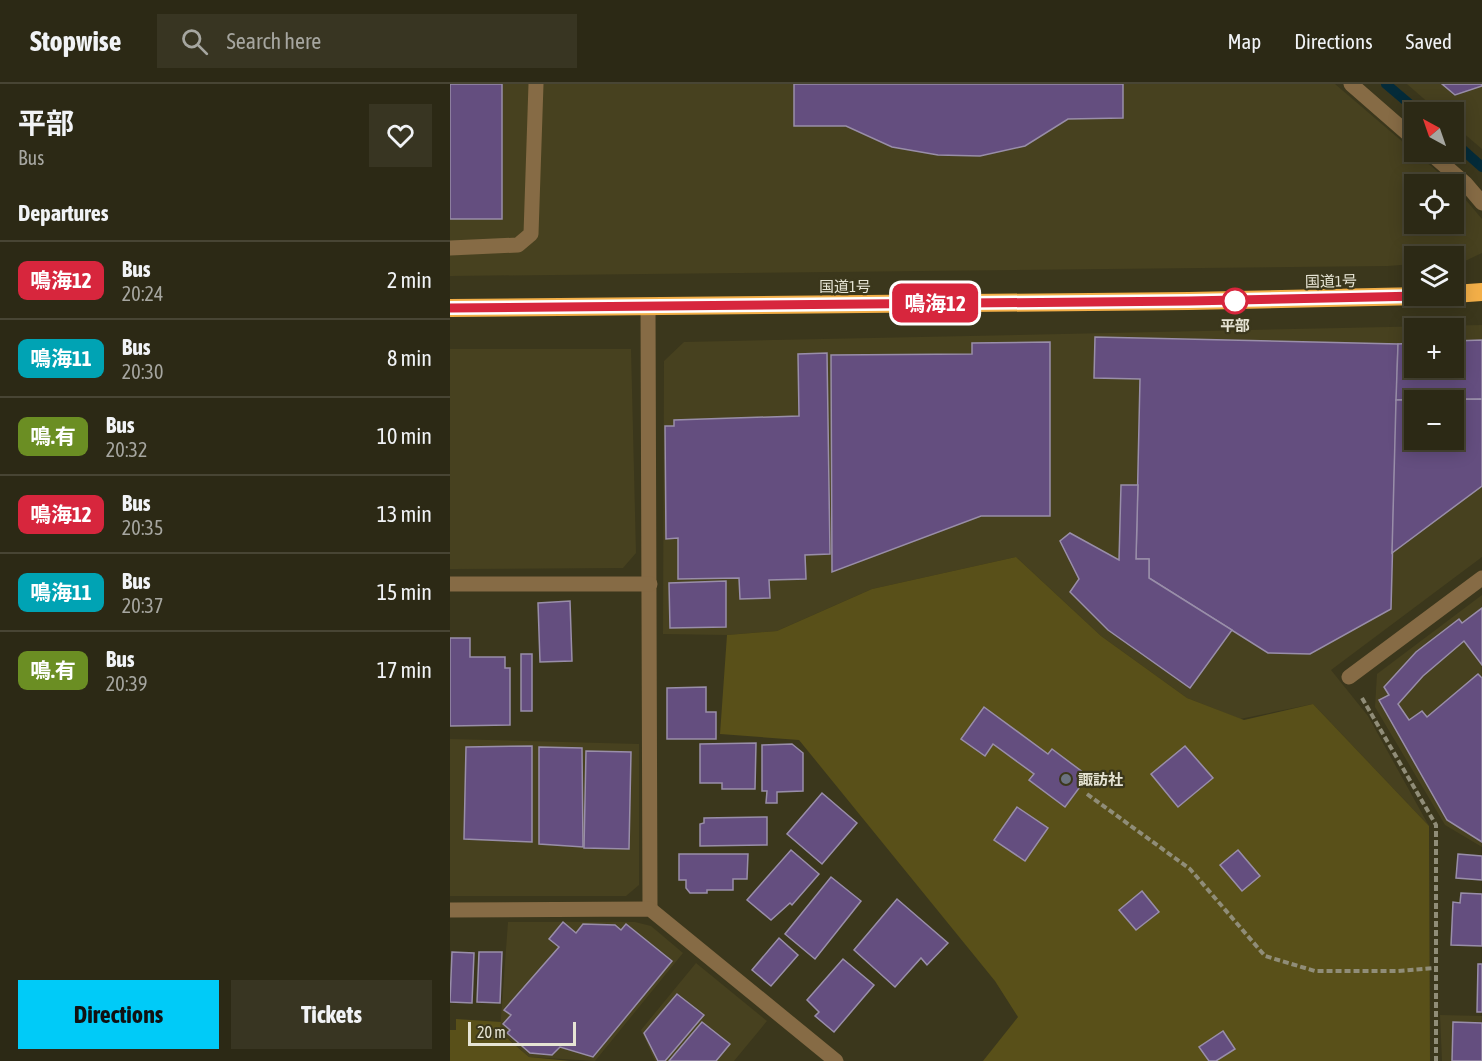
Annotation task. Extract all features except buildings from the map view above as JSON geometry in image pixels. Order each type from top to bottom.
[{"type":"highway","points":[[1464,293],[1482,292]]},
{"type":"highway","name":"国道1号","points":[[450,308],[1246,301],[1404,296]]},
{"type":"street","points":[[450,248],[518,245],[531,234],[536,84]]},
{"type":"street","points":[[1351,84],[1404,130]]},
{"type":"street","points":[[1441,162],[1466,184],[1482,202]]},
{"type":"street","points":[[648,306],[651,909]]},
{"type":"street","points":[[1349,677],[1482,578]]},
{"type":"street","points":[[450,584],[650,584]]},
{"type":"street","points":[[450,910],[651,909],[836,1061]]},
{"type":"path","points":[[1349,677],[1436,825],[1436,1061]]},
{"type":"path","points":[[1087,794],[1190,869],[1265,956],[1315,971],[1398,972],[1436,968]]},
{"type":"shaded area","points":[[450,84],[1335,84],[1404,143],[1404,162],[1426,162],[1440,174],[1404,174],[1404,234],[1464,234],[1464,198],[1482,219],[1482,253],[1464,261],[1464,246],[1404,246],[1404,265],[1388,266],[450,276]]},
{"type":"shaded area","points":[[1407,84],[1482,84],[1482,149],[1464,134],[1464,102],[1428,102]]},
{"type":"shaded area","points":[[1464,325],[1482,325],[1482,557],[1331,670],[1368,716],[1429,826],[1313,704],[1240,719],[1187,698],[1101,636],[1016,557],[872,589],[777,631],[727,635],[663,634],[664,361],[684,342],[1404,327],[1404,378],[1464,378]]},
{"type":"shaded area","points":[[450,349],[631,349],[636,553],[623,568],[450,569]]},
{"type":"shaded area","points":[[1016,557],[1101,636],[1187,698],[1244,720],[1313,704],[1429,826],[1430,1061],[983,1061],[1018,1017],[995,981],[799,740],[720,734],[727,635],[777,631],[872,589]]},
{"type":"shaded area","points":[[1482,595],[1482,847],[1445,825],[1375,707],[1377,674]]},
{"type":"shaded area","points":[[450,739],[639,744],[639,885],[626,896],[450,896]]},
{"type":"shaded area","points":[[508,922],[635,922],[651,926],[683,953],[595,1061],[529,1057],[500,1031]]},
{"type":"shaded area","points":[[696,963],[767,1021],[734,1061],[655,1061],[641,1030]]},
{"type":"shaded area","points":[[1440,1015],[1482,1016],[1482,1061],[1442,1061]]},
{"type":"shaded area","points":[[456,1019],[501,1022],[500,1032],[529,1057],[570,1061],[450,1061],[450,1030],[456,1030]]},
{"type":"waterway","points":[[1386,84],[1407,102]]},
{"type":"waterway","points":[[1464,151],[1482,167]]},
{"type":"bus line","name":"鳴海12","points":[[450,308],[1404,297]]},
{"type":"place","name":"平部","points":[[1235,301]]},
{"type":"place","name":"諏訪社","points":[[1066,779]]}]
